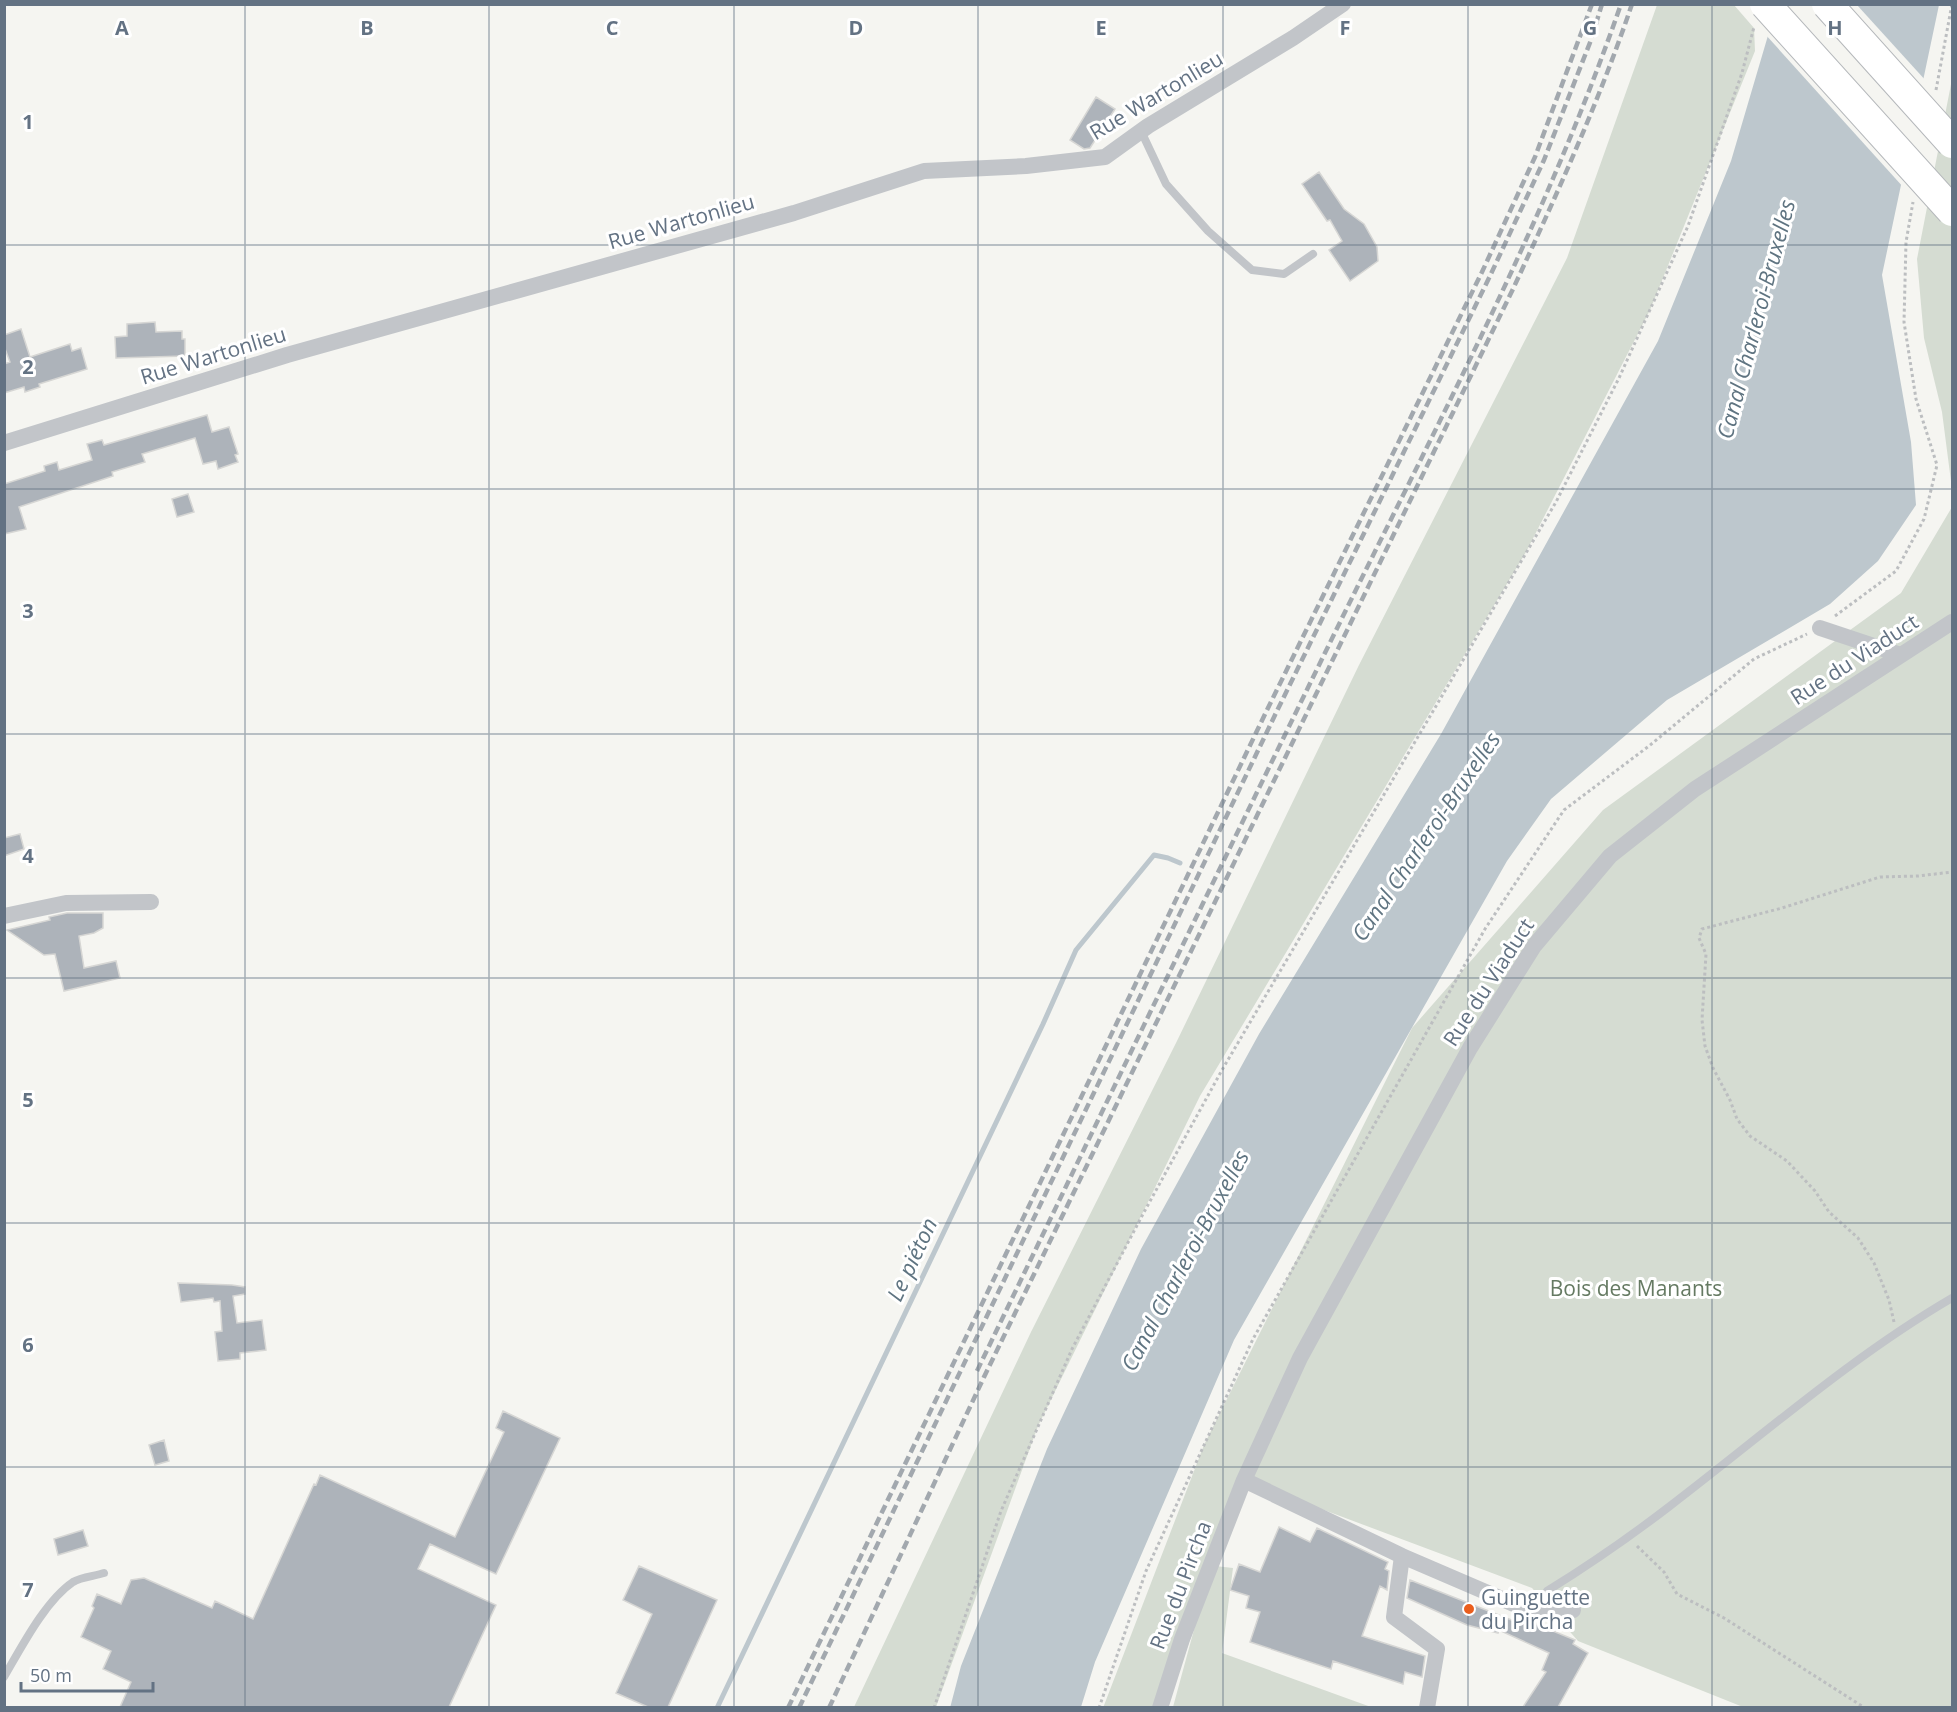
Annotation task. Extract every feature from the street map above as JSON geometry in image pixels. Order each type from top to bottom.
[{"type":"highway","points":[[1827,4],[1953,143]]},
{"type":"highway","points":[[1761,12],[1953,211]]},
{"type":"street","name":"Rue Wartonlieu","points":[[4,443],[286,355],[794,213],[924,171],[1026,166],[1105,157],[1141,130],[1293,38],[1343,4]]},
{"type":"street","name":"Rue du Viaduct","points":[[1244,1480],[1299,1358],[1470,1048],[1534,946],[1610,856],[1695,789],[1953,622]]},
{"type":"street","points":[[1820,628],[1901,655]]},
{"type":"street","points":[[4,916],[66,903],[151,902]]},
{"type":"street","points":[[1244,1480],[1402,1556],[1516,1605],[1573,1610]]},
{"type":"street","name":"Rue du Pircha","points":[[1160,1707],[1182,1639],[1244,1480]]},
{"type":"street","points":[[1402,1556],[1394,1617],[1437,1649],[1426,1707]]},
{"type":"lane","points":[[1141,130],[1166,184],[1208,231],[1252,270],[1284,274],[1312,254]]},
{"type":"lane","points":[[1535,1606],[1547,1591],[1669,1507],[1762,1432],[1897,1332],[1953,1298]]},
{"type":"lane","points":[[4,1677],[29,1635],[57,1597],[74,1581],[104,1573]]},
{"type":"path","points":[[1935,95],[1952,4]]},
{"type":"path","points":[[934,1707],[1001,1511],[1072,1349],[1222,1070],[1556,502],[1619,378],[1688,226],[1761,12]]},
{"type":"path","points":[[1099,1707],[1146,1571],[1253,1339],[1485,929],[1564,810],[1648,746],[1754,659],[1820,628],[1896,571],[1924,519],[1937,465],[1916,399],[1904,322],[1906,242],[1915,197]]},
{"type":"path","points":[[1897,1332],[1889,1300],[1874,1263],[1858,1238],[1829,1212],[1815,1191],[1788,1161],[1750,1137],[1737,1119],[1705,1046],[1702,1020],[1706,954],[1699,938],[1702,928],[1782,908],[1880,877],[1953,872]]},
{"type":"path","points":[[1627,1537],[1664,1572],[1677,1594],[1724,1618],[1865,1707]]},
{"type":"green space","points":[[1657,5],[1734,5],[1754,28],[1755,51],[1650,310],[1526,552],[1200,1096],[1038,1426],[936,1707],[854,1707],[1031,1332],[1176,1043],[1359,665],[1567,258]]},
{"type":"green space","points":[[1952,79],[1952,489],[1942,412],[1924,338],[1917,259]]},
{"type":"green space","name":"Bois des Manants","points":[[1952,507],[1952,1707],[1743,1707],[1578,1641],[1532,1588],[1244,1480],[1215,1566],[1233,1568],[1222,1653],[1371,1707],[1173,1707],[1195,1626],[1166,1707],[1103,1708],[1204,1445],[1412,1028],[1603,810],[1901,593]]},
{"type":"water","name":"Canal Charleroi-Bruxelles","points":[[1777,5],[1939,5],[1882,275],[1911,442],[1916,505],[1878,561],[1830,604],[1667,700],[1551,799],[1507,861],[1234,1340],[1095,1662],[1081,1707],[950,1708],[961,1666],[1047,1449],[1141,1249],[1259,1034],[1441,734],[1658,341],[1731,161]]},
{"type":"pier","points":[[1774,4],[1857,5],[1927,82],[1904,188],[1765,34]]},
{"type":"building","points":[[1096,97],[1115,109],[1090,148],[1084,149],[1070,140]]},
{"type":"building","points":[[1319,172],[1344,209],[1364,224],[1377,247],[1378,261],[1350,281],[1329,250],[1342,241],[1330,220],[1327,221],[1302,184]]},
{"type":"building","points":[[155,322],[156,332],[182,331],[182,339],[185,339],[185,356],[116,358],[115,337],[127,336],[127,324]]},
{"type":"building","points":[[21,329],[30,357],[70,344],[72,351],[81,348],[87,369],[39,384],[40,387],[25,392],[24,387],[4,393],[4,364],[10,362],[4,346],[4,335]]},
{"type":"building","points":[[207,415],[212,432],[229,427],[238,454],[235,455],[238,462],[218,469],[216,461],[203,464],[195,438],[142,454],[145,462],[112,472],[113,476],[19,507],[26,529],[4,534],[4,484],[45,471],[44,466],[57,462],[59,470],[92,460],[87,444],[102,440],[104,445]]},
{"type":"building","points":[[188,494],[194,512],[177,517],[172,499]]},
{"type":"building","points":[[20,834],[24,849],[4,856],[4,838]]},
{"type":"building","points":[[67,913],[103,913],[103,928],[94,933],[79,936],[84,968],[116,961],[120,978],[64,991],[55,954],[44,955],[7,930],[50,920],[49,917]]},
{"type":"building","points":[[178,1283],[245,1287],[245,1294],[233,1296],[237,1323],[262,1320],[266,1350],[240,1353],[240,1359],[218,1361],[215,1332],[222,1331],[220,1301],[214,1302],[213,1298],[181,1302]]},
{"type":"building","points":[[503,1411],[560,1438],[496,1574],[430,1544],[418,1569],[496,1605],[449,1707],[120,1707],[131,1682],[103,1669],[111,1651],[81,1637],[94,1608],[92,1606],[97,1594],[121,1604],[131,1580],[144,1578],[212,1608],[215,1601],[253,1619],[320,1475],[455,1537],[504,1432],[496,1428]]},
{"type":"building","points":[[164,1440],[169,1461],[155,1465],[149,1445]]},
{"type":"building","points":[[1279,1527],[1310,1542],[1317,1528],[1388,1562],[1385,1569],[1389,1571],[1387,1590],[1380,1586],[1362,1636],[1425,1656],[1422,1677],[1405,1672],[1403,1684],[1333,1661],[1331,1669],[1250,1642],[1260,1612],[1246,1608],[1249,1596],[1230,1590],[1239,1564],[1260,1572]]},
{"type":"building","points":[[83,1530],[88,1546],[58,1555],[54,1539]]},
{"type":"building","points":[[639,1566],[717,1600],[668,1707],[648,1707],[616,1693],[652,1614],[623,1600]]},
{"type":"building","points":[[1410,1580],[1514,1621],[1516,1616],[1575,1640],[1573,1644],[1588,1653],[1558,1707],[1523,1707],[1546,1672],[1542,1670],[1549,1653],[1499,1630],[1498,1633],[1467,1625],[1407,1598]]},
{"type":"waterway","name":"Le piéton","points":[[717,1708],[1043,1024],[1076,950],[1154,855],[1180,863]]},
{"type":"railway","points":[[788,1708],[1267,710],[1482,272],[1535,157],[1592,4]]},
{"type":"railway","points":[[799,1708],[1275,715],[1490,276],[1544,160],[1591,40],[1602,4]]},
{"type":"railway","points":[[977,1371],[1492,312],[1561,160],[1621,4]]},
{"type":"railway","points":[[829,1708],[984,1377],[1513,289],[1591,113],[1632,4]]},
{"type":"place","name":"Guinguette du Pircha","points":[[1469,1609]]}]
